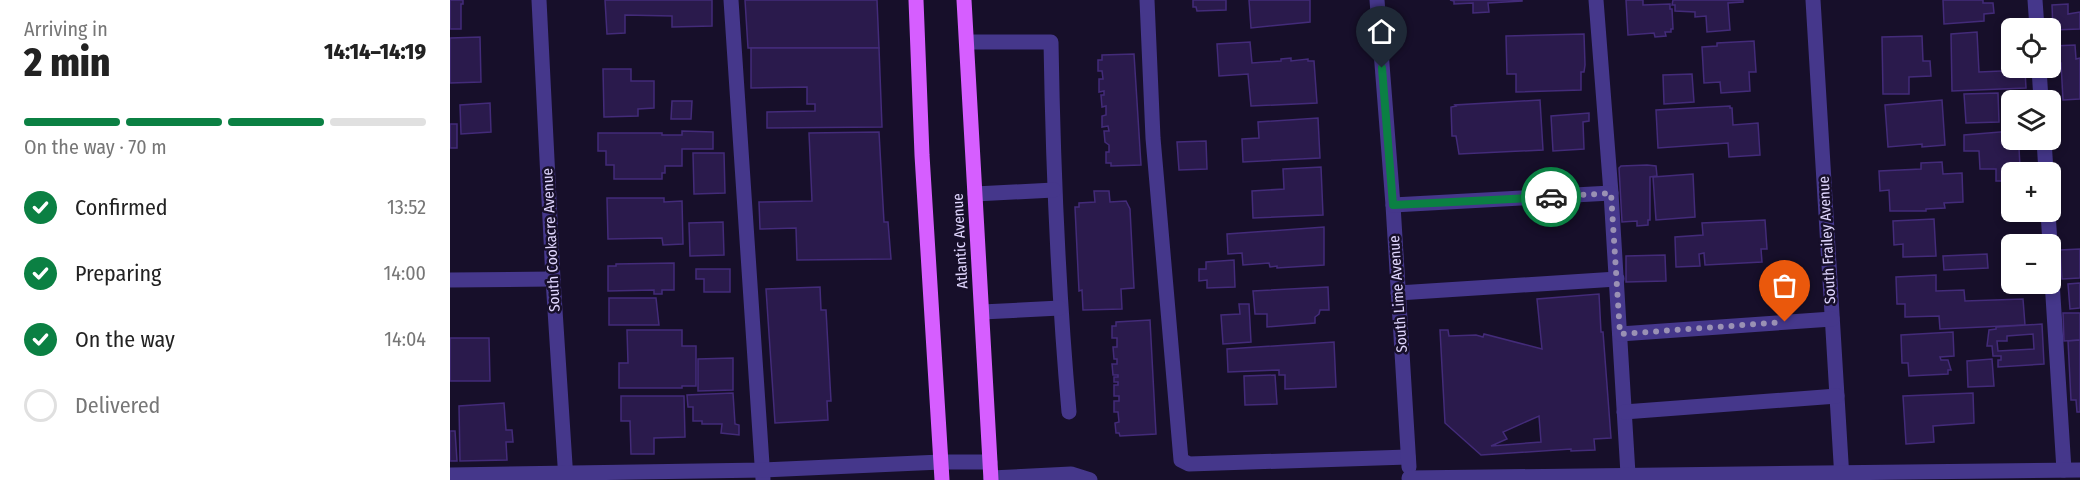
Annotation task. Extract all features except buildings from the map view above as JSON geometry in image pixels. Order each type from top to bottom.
[{"type":"main road","points":[[916,0],[922,155],[942,480]]},
{"type":"main road","name":"Atlantic Avenue","points":[[964,0],[991,479]]},
{"type":"street","name":"South Cookacre Avenue","points":[[539,0],[566,477]]},
{"type":"street","points":[[731,0],[763,475]]},
{"type":"street","points":[[1147,0],[1153,138],[1180,460],[1189,464],[1408,457]]},
{"type":"street","name":"South Lime Avenue","points":[[1377,0],[1393,205],[1409,479]]},
{"type":"street","points":[[1596,0],[1617,279],[1628,474]]},
{"type":"street","name":"South Frailey Avenue","points":[[1813,0],[1841,476]]},
{"type":"street","points":[[2035,0],[2036,18]]},
{"type":"street","points":[[967,42],[1051,42],[1054,190],[1060,308],[1069,412]]},
{"type":"street","points":[[975,194],[1054,190]]},
{"type":"street","points":[[1393,205],[1611,193]]},
{"type":"street","points":[[450,280],[553,279]]},
{"type":"street","points":[[1398,293],[1617,279]]},
{"type":"street","points":[[2053,294],[2064,470]]},
{"type":"street","points":[[982,312],[1060,308]]},
{"type":"street","points":[[1620,334],[1832,319]]},
{"type":"street","points":[[1624,412],[1837,396]]},
{"type":"street","points":[[450,475],[566,477],[763,475],[941,462],[990,462]]},
{"type":"street","points":[[1409,479],[1628,474],[1841,476],[2080,470]]},
{"type":"street","points":[[991,479],[1071,474],[1089,480]]},
{"type":"way so far","points":[[1551,197],[1611,193],[1620,334],[1785,322]]},
{"type":"route","points":[[1382,68],[1393,205],[1551,197]]}]
